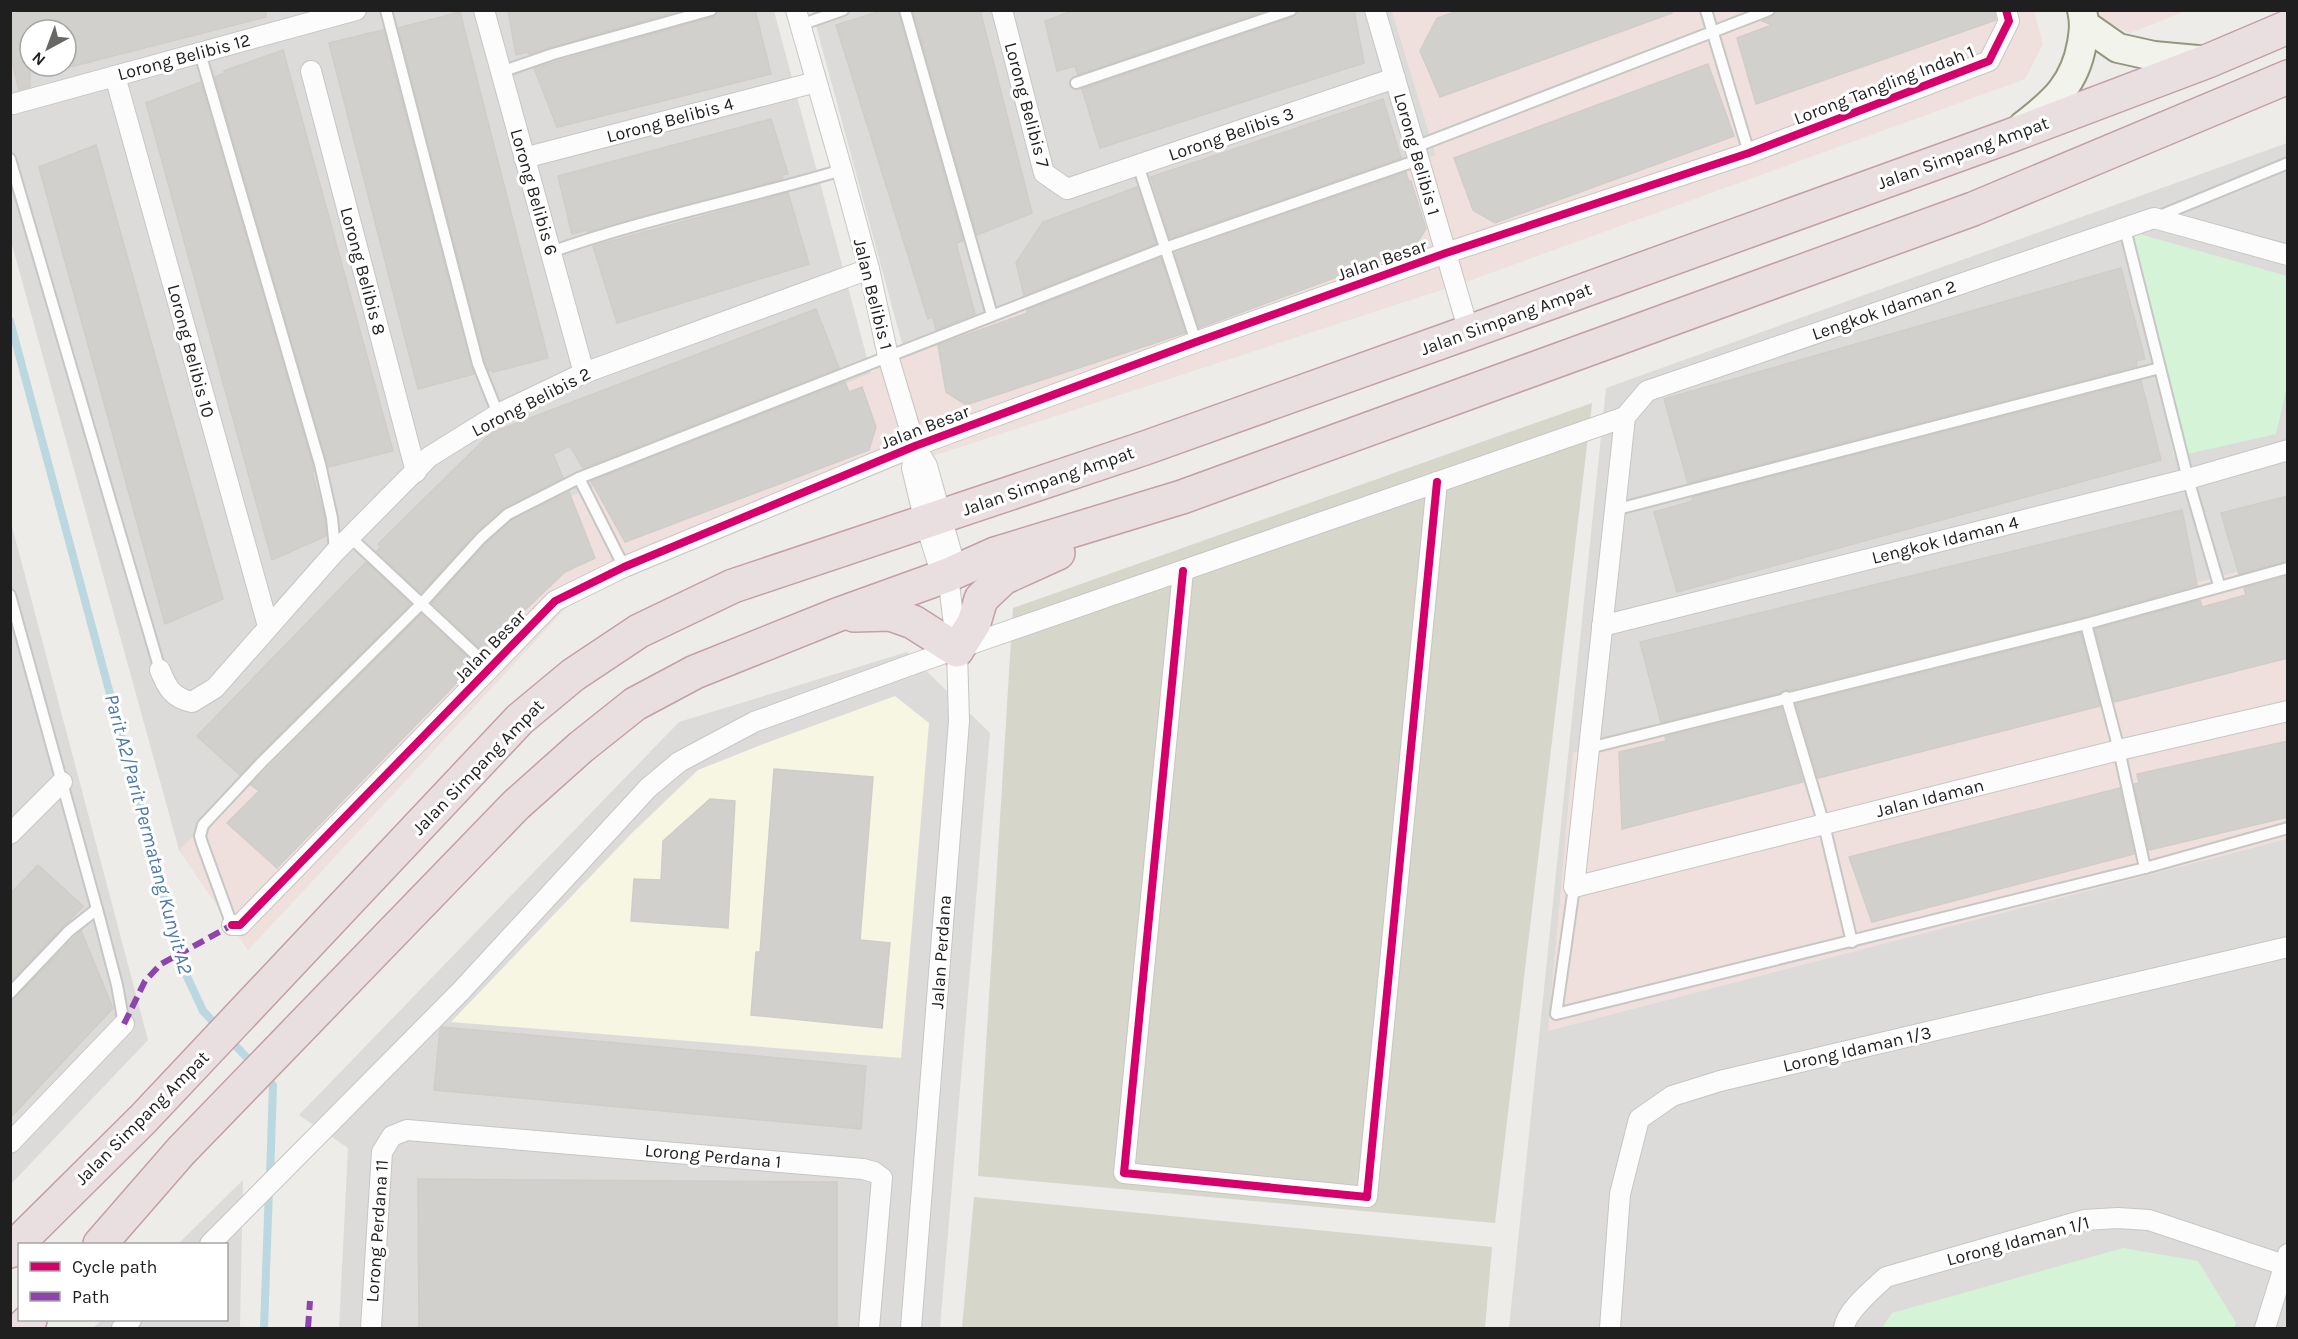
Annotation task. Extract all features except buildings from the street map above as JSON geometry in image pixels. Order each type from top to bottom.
[{"type":"highway","name":"Jalan Simpang Ampat","points":[[18,1243],[143,1119],[520,719],[573,675],[639,631],[733,586],[1145,448],[1469,332],[2007,137],[2288,27]]},
{"type":"highway","points":[[102,1243],[181,1151],[516,805],[581,747],[635,704],[695,672],[837,615],[948,575],[996,554],[1182,496],[1973,209],[2288,77]]},
{"type":"highway","points":[[837,615],[890,614],[913,622],[957,650],[974,623],[981,599],[1003,579],[1182,496]]},
{"type":"street","name":"Lorong Belibis 12","points":[[11,106],[333,14],[356,10]]},
{"type":"street","name":"Lorong Belibis 6","points":[[483,10],[584,373]]},
{"type":"street","name":"Lorong Belibis 7","points":[[1002,10],[1044,173],[1067,189]]},
{"type":"street","name":"Lorong Belibis 1","points":[[1377,11],[1469,332]]},
{"type":"street","name":"Lorong Tangling Indah 1","points":[[1749,153],[1989,61],[2008,16]]},
{"type":"street","name":"Jalan Belibis 1","points":[[798,18],[842,170],[888,356],[915,446],[912,468],[934,519],[937,560],[948,575]]},
{"type":"street","points":[[2084,18],[2118,48],[2154,56],[2208,60]]},
{"type":"street","points":[[2007,137],[2049,106],[2072,78],[2079,60],[2084,18]]},
{"type":"street","name":"Lorong Belibis 8","points":[[311,71],[416,472]]},
{"type":"street","name":"Lorong Belibis 10","points":[[115,76],[268,626]]},
{"type":"street","name":"Lorong Belibis 3","points":[[1067,189],[1395,78]]},
{"type":"street","name":"Lorong Belibis 4","points":[[524,158],[816,82]]},
{"type":"street","name":"Jalan Besar","points":[[232,925],[240,925],[555,601],[624,567],[915,446],[1446,253],[1749,153]]},
{"type":"street","points":[[2154,218],[2288,255]]},
{"type":"street","name":"Lengkok Idaman 2","points":[[1625,417],[1647,391],[2154,218]]},
{"type":"street","name":"Lorong Belibis 2","points":[[160,670],[166,687],[178,699],[192,702],[215,688],[334,553],[429,457],[498,414],[584,373],[868,269]]},
{"type":"street","points":[[212,1243],[461,991],[648,789],[679,762],[754,722],[1625,417],[1574,887]]},
{"type":"street","name":"Lengkok Idaman 4","points":[[1602,627],[2188,479],[2288,450]]},
{"type":"street","points":[[1183,571],[1124,1173],[1367,1197],[1437,482]]},
{"type":"street","name":"Jalan Perdana","points":[[911,1329],[959,721],[957,650],[948,575]]},
{"type":"street","name":"Jalan Idaman","points":[[1574,887],[2119,750],[2288,711]]},
{"type":"street","points":[[10,834],[62,782]]},
{"type":"street","name":"Lorong Idaman 1/3","points":[[1610,1329],[1620,1194],[1639,1119],[1672,1096],[1720,1081],[2288,947]]},
{"type":"street","points":[[10,1143],[124,1024]]},
{"type":"street","name":"Lorong Perdana 1","points":[[392,1136],[407,1130],[863,1169],[874,1172],[882,1178],[868,1329]]},
{"type":"street","name":"Lorong Perdana 11","points":[[371,1329],[382,1152],[392,1136]]},
{"type":"street","name":"Lorong Idaman 1/1","points":[[1844,1329],[1845,1322],[1865,1296],[1886,1277],[2084,1220],[2118,1218],[2149,1220],[2286,1260]]},
{"type":"street","points":[[2265,1329],[2286,1260]]},
{"type":"lane","points":[[386,10],[478,364],[498,414]]},
{"type":"lane","points":[[501,72],[553,54],[711,10]]},
{"type":"lane","points":[[798,18],[843,10]]},
{"type":"lane","points":[[905,10],[992,315]]},
{"type":"lane","points":[[1076,83],[1291,10]]},
{"type":"lane","points":[[1706,10],[1749,153]]},
{"type":"lane","points":[[232,925],[202,843],[200,836],[203,825],[262,762],[508,513],[579,478],[992,315],[1417,153],[1711,31],[1769,10]]},
{"type":"lane","points":[[200,53],[320,464],[336,540],[334,553]]},
{"type":"lane","points":[[10,159],[160,670]]},
{"type":"lane","name":"Lengkok Idaman 2","points":[[2154,218],[2288,164]]},
{"type":"lane","points":[[1138,165],[1196,342]]},
{"type":"lane","points":[[550,252],[602,234],[774,190],[842,170]]},
{"type":"lane","points":[[2125,229],[2188,479],[2219,585]]},
{"type":"lane","points":[[1614,510],[2160,368]]},
{"type":"lane","points":[[579,478],[624,567]]},
{"type":"lane","points":[[351,537],[489,667]]},
{"type":"lane","points":[[1589,747],[2086,624],[2219,585],[2288,568]]},
{"type":"lane","points":[[10,595],[97,909],[117,985],[124,1024]]},
{"type":"lane","points":[[2086,624],[2119,750],[2145,868]]},
{"type":"lane","points":[[1786,697],[1824,825],[1852,942]]},
{"type":"lane","points":[[1574,887],[1556,1014],[2145,868],[2288,828]]},
{"type":"lane","points":[[10,993],[69,931],[97,909]]},
{"type":"shaded area","points":[[2099,10],[2186,11],[2130,33],[2100,18]]},
{"type":"shaded area","points":[[10,11],[774,11],[896,466],[573,600],[248,950],[179,850],[11,241]]},
{"type":"shaded area","points":[[812,11],[1392,11],[1474,279],[938,454],[904,351]]},
{"type":"shaded area","points":[[1392,11],[2034,11],[2043,44],[2025,79],[1474,279],[896,466],[573,600],[248,950],[179,850],[518,518],[871,373],[904,351],[1436,155]]},
{"type":"shaded area","points":[[2287,143],[2287,1328],[1509,1328],[1606,388]]},
{"type":"shaded area","points":[[1592,403],[1495,1223],[978,1176],[1013,608]]},
{"type":"shaded area","points":[[10,519],[148,1040],[11,1184],[10,1184]]},
{"type":"shaded area","points":[[2287,558],[2287,839],[1548,1031],[1573,753]]},
{"type":"shaded area","points":[[907,652],[990,733],[940,1328],[339,1328],[348,1148],[299,1115],[679,722]]},
{"type":"shaded area","points":[[895,696],[929,723],[901,1058],[451,1022],[632,833],[698,770]]},
{"type":"shaded area","points":[[243,1180],[240,1328],[93,1328],[101,1321],[228,1321],[228,1243],[179,1243]]},
{"type":"shaded area","points":[[974,1197],[1492,1247],[1485,1328],[962,1328]]},
{"type":"green space","points":[[2129,231],[2287,276],[2287,386],[2276,434],[2174,457]]},
{"type":"green space","points":[[2123,1248],[2198,1261],[2236,1323],[2234,1328],[1882,1328],[1892,1313]]},
{"type":"waterway","name":"Parit A2/Parit Permatang Kunyit A2","points":[[10,321],[184,970],[203,1011],[219,1028]]},
{"type":"waterway","name":"Parit A2/Parit Permatang Kunyit A2","points":[[229,1039],[254,1065]]},
{"type":"waterway","name":"Parit A2/Parit Permatang Kunyit A2","points":[[264,1076],[273,1085],[270,1177]]},
{"type":"waterway","name":"Parit A2/Parit Permatang Kunyit A2","points":[[264,1328],[269,1189]]},
{"type":"marked path","points":[[124,1024],[145,981],[161,964],[232,925]]},
{"type":"marked path","points":[[308,1328],[310,1301]]},
{"type":"cycle path","points":[[232,925],[240,925],[555,601],[624,567],[915,446],[1446,253],[1749,153],[1989,61],[2009,21],[2006,10]]},
{"type":"cycle path","points":[[1183,571],[1124,1173],[1367,1197],[1437,482]]}]
